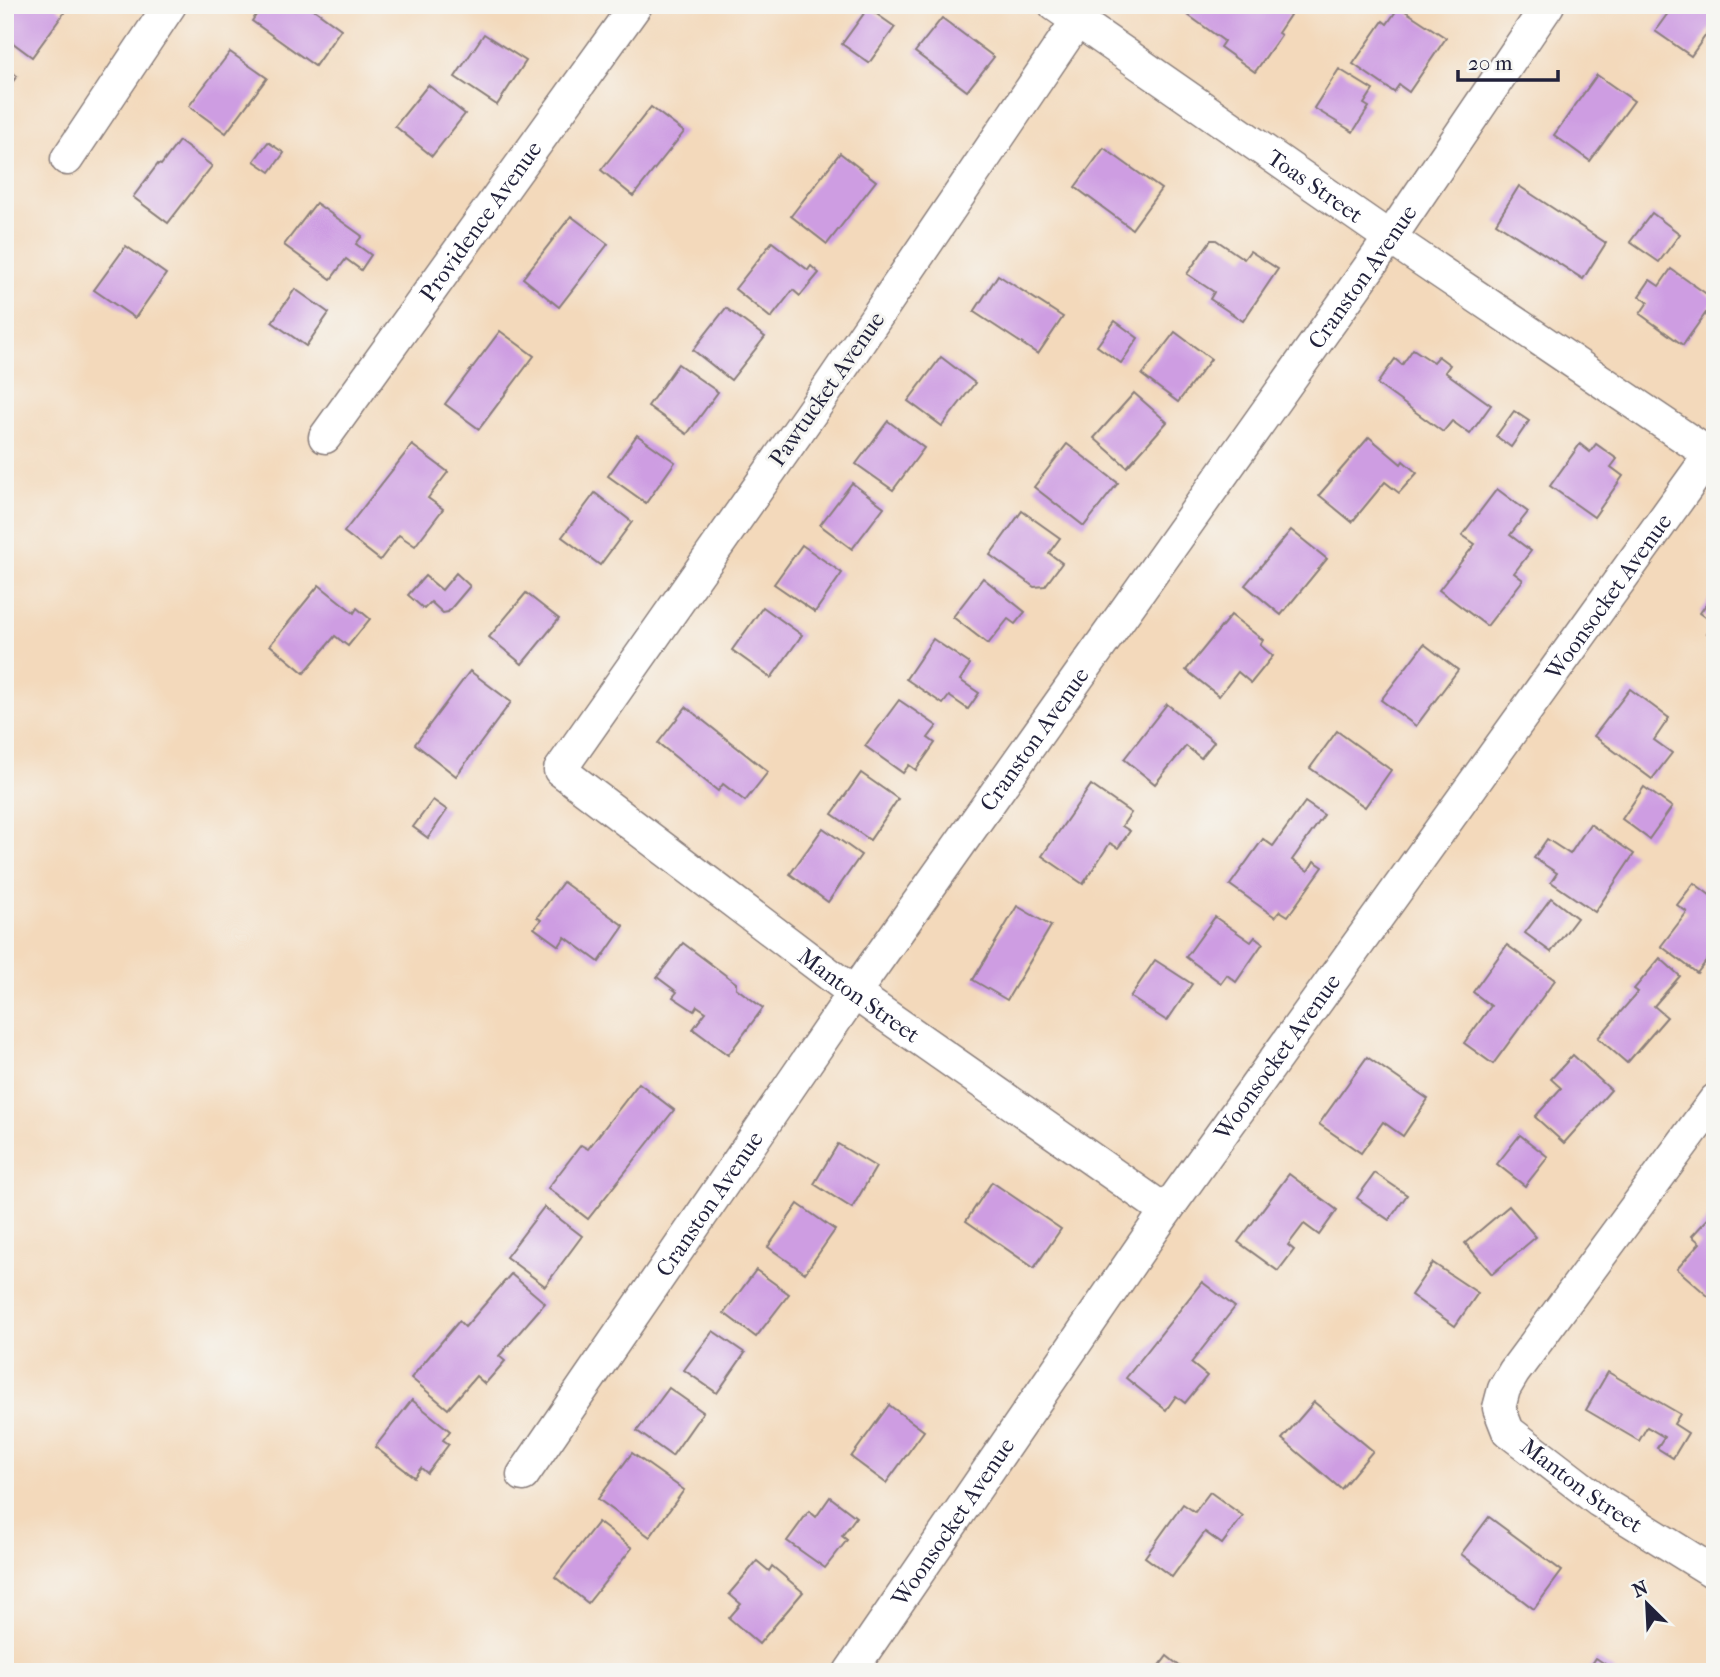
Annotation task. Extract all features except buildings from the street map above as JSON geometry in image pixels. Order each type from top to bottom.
[{"type":"street","points":[[67,159],[170,5]]},
{"type":"street","name":"Providence Avenue","points":[[325,437],[636,5]]},
{"type":"street","name":"Cranston Avenue","points":[[523,1475],[854,993],[1390,238],[1548,5]]},
{"type":"street","name":"Toas Street","points":[[1073,10],[1390,238],[1713,453]]},
{"type":"street","name":"Pawtucket Avenue","points":[[560,770],[820,400],[1073,10]]},
{"type":"street","name":"Woonsocket Avenue","points":[[850,1672],[1166,1211],[1713,453]]},
{"type":"street","name":"Manton Street","points":[[560,770],[854,993],[1166,1211]]},
{"type":"street","name":"Manton Street","points":[[1715,1100],[1514,1372],[1504,1389],[1499,1408],[1508,1431],[1599,1501],[1715,1573]]}]
